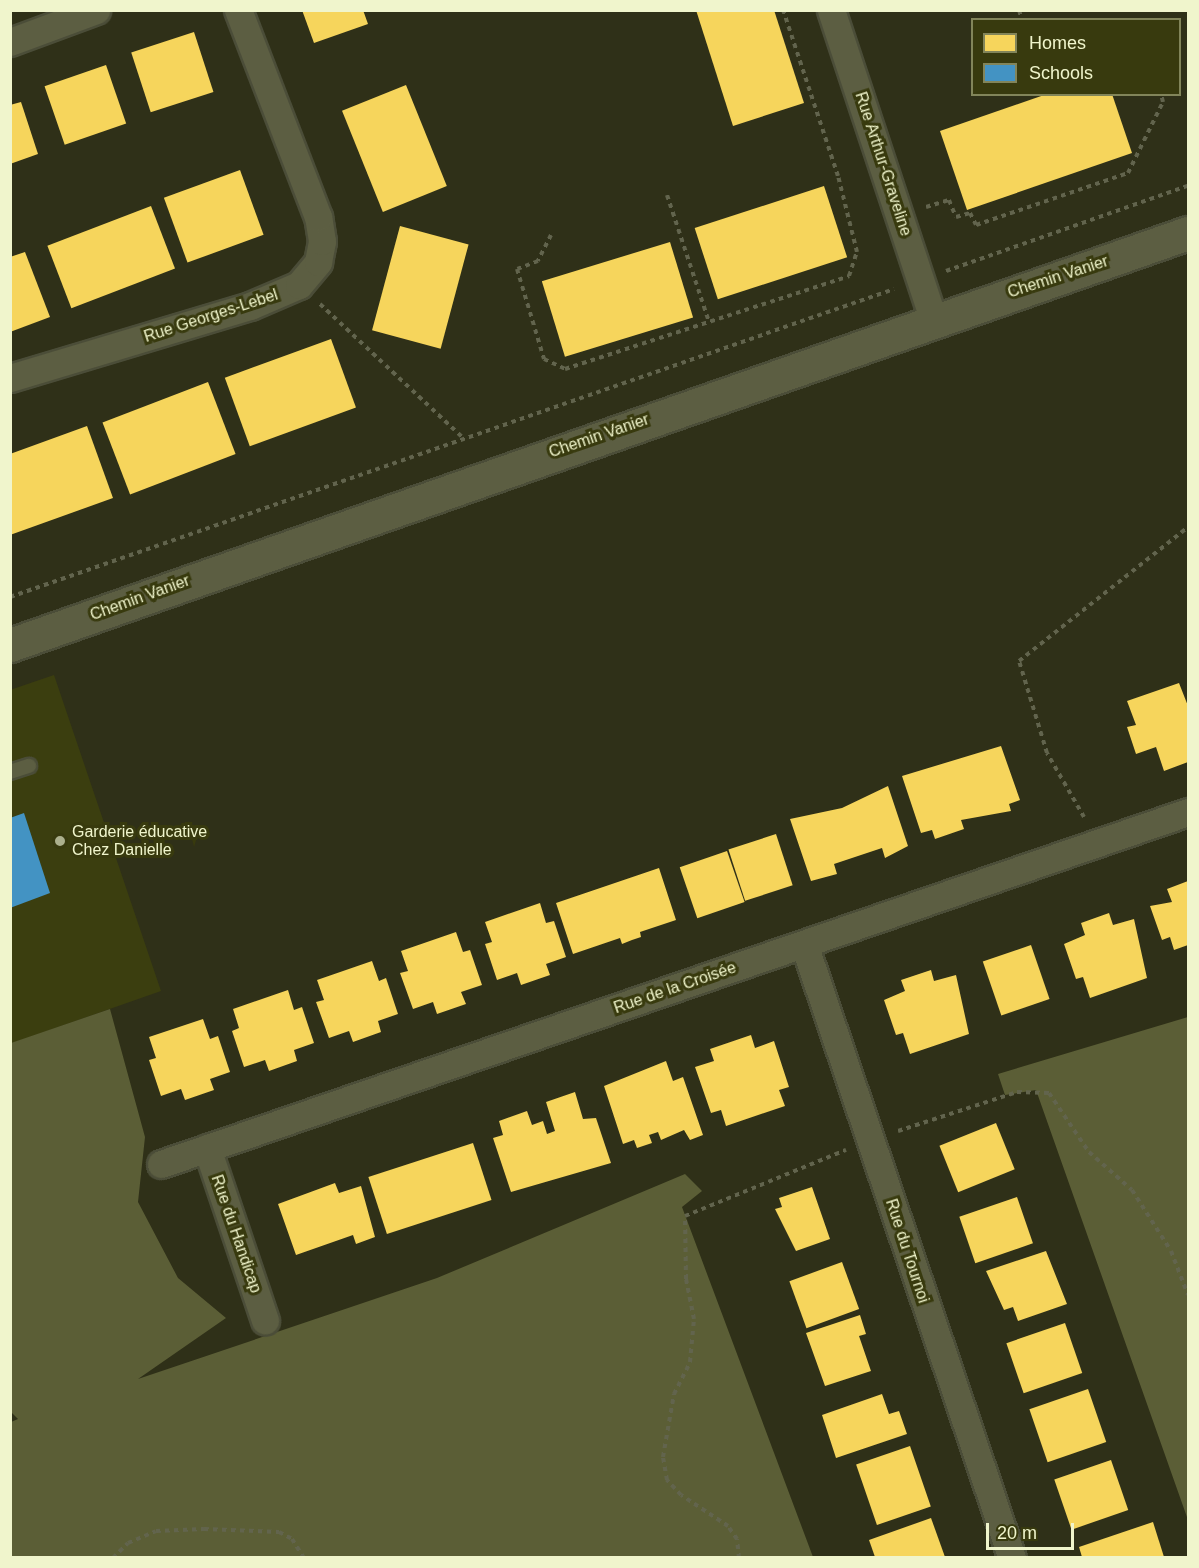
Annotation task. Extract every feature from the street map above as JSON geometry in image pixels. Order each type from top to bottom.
[{"type":"main road","name":"Chemin Vanier","points":[[10,645],[933,319],[1188,233]]},
{"type":"street","points":[[10,42],[96,10]]},
{"type":"street","name":"Rue Georges-Lebel","points":[[10,378],[250,306],[299,285],[318,262],[322,241],[318,217],[238,10]]},
{"type":"street","name":"Rue Arthur-Graveline","points":[[831,10],[933,319]]},
{"type":"street","name":"Rue de la Croisée","points":[[161,1164],[1188,812]]},
{"type":"street","name":"Rue du Tournoi","points":[[804,944],[1012,1557]]},
{"type":"street","name":"Rue du Handicap","points":[[207,1148],[265,1320]]},
{"type":"lane","points":[[10,772],[29,766]]},
{"type":"path","points":[[551,235],[538,261],[517,269],[544,359],[565,369],[849,276],[857,252],[838,176],[783,10]]},
{"type":"path","points":[[1019,10],[1021,17]]},
{"type":"path","points":[[900,216],[950,200],[956,217],[970,213],[976,225],[1128,173],[1163,102],[1162,96]]},
{"type":"path","points":[[10,597],[462,437],[1188,186]]},
{"type":"path","points":[[668,195],[709,322]]},
{"type":"path","points":[[299,285],[462,437]]},
{"type":"path","points":[[1099,843],[1047,753],[1019,661],[1188,527]]},
{"type":"path","points":[[739,1557],[738,1539],[681,1495],[668,1480],[663,1457],[674,1394],[690,1362],[694,1319],[686,1279],[685,1216],[870,1141],[1017,1092],[1049,1094],[1060,1102],[1079,1140],[1143,1206],[1171,1251],[1188,1295]]},
{"type":"path","points":[[112,1557],[140,1536],[204,1529],[279,1532],[292,1539],[304,1557]]},
{"type":"shaded area","name":"Garderie éducative Chez Danielle","points":[[54,675],[161,991],[10,1044],[10,690]]},
{"type":"shaded area","points":[[110,1009],[145,1137],[138,1202],[178,1278],[226,1318],[138,1379],[437,1278],[685,1174],[702,1191],[682,1207],[813,1557],[11,1557],[11,1422],[18,1419],[10,1411],[11,1043]]},
{"type":"shaded area","points":[[1188,1017],[1188,1520],[1036,1090],[1005,1095],[998,1074]]},
{"type":"building: Homes","points":[[302,10],[363,10],[368,24],[314,43]]},
{"type":"building: Homes","points":[[696,10],[774,10],[804,103],[733,126]]},
{"type":"building: Homes","points":[[194,32],[213,92],[151,112],[131,52]]},
{"type":"building: Homes","points":[[106,65],[126,124],[65,145],[45,86]]},
{"type":"building: Homes","points":[[406,85],[447,186],[383,212],[342,111]]},
{"type":"building: Homes","points":[[1041,96],[1113,96],[1132,153],[967,210],[940,131]]},
{"type":"building: Homes","points":[[21,102],[38,154],[10,164],[10,105]]},
{"type":"building: Homes","points":[[240,170],[264,235],[187,263],[164,198]]},
{"type":"building: Homes","points":[[824,186],[847,257],[718,299],[695,228]]},
{"type":"building: Homes","points":[[151,206],[175,269],[71,308],[47,246]]},
{"type":"building: Homes","points":[[400,226],[469,244],[441,349],[372,330]]},
{"type":"building: Homes","points":[[670,242],[693,318],[565,357],[542,281]]},
{"type":"building: Homes","points":[[25,252],[50,317],[10,332],[10,257]]},
{"type":"building: Homes","points":[[331,339],[356,408],[250,446],[225,378]]},
{"type":"building: Homes","points":[[208,382],[236,454],[130,494],[103,422]]},
{"type":"building: Homes","points":[[87,426],[113,498],[10,535],[10,454]]},
{"type":"building: Homes","points":[[1179,683],[1188,706],[1188,762],[1164,771],[1156,747],[1136,754],[1127,727],[1136,725],[1127,701]]},
{"type":"building: Homes","points":[[1001,746],[1020,800],[1009,804],[1011,811],[961,820],[964,829],[935,839],[932,830],[921,833],[902,776]]},
{"type":"building: Homes","points":[[888,786],[908,846],[885,858],[882,848],[834,864],[837,874],[811,881],[790,819],[842,808]]},
{"type":"building: Homes","points":[[776,834],[793,885],[745,901],[728,849]]},
{"type":"building: Homes","points":[[727,851],[745,902],[697,918],[680,867]]},
{"type":"building: Homes","points":[[659,868],[676,920],[640,932],[641,937],[622,944],[620,938],[573,954],[556,903]]},
{"type":"building: Homes","points":[[1188,881],[1188,945],[1174,950],[1170,937],[1162,940],[1150,906],[1172,902],[1167,889]]},
{"type":"building: Homes","points":[[540,903],[546,923],[554,921],[566,957],[546,964],[550,975],[521,985],[517,973],[497,980],[485,944],[492,942],[485,922]]},
{"type":"building: Homes","points":[[1109,913],[1113,925],[1134,919],[1147,978],[1090,998],[1083,977],[1076,979],[1064,944],[1085,935],[1081,923]]},
{"type":"building: Homes","points":[[456,932],[463,952],[470,950],[482,985],[461,992],[466,1004],[437,1014],[433,1002],[413,1009],[400,973],[408,971],[401,951]]},
{"type":"building: Homes","points":[[1031,945],[1050,999],[1001,1015],[983,962]]},
{"type":"building: Homes","points":[[372,961],[379,981],[386,978],[398,1014],[378,1021],[381,1032],[353,1042],[349,1031],[329,1038],[316,1002],[324,1000],[317,980]]},
{"type":"building: Homes","points":[[931,970],[934,981],[956,975],[969,1034],[910,1054],[903,1033],[896,1035],[884,1000],[905,991],[901,980]]},
{"type":"building: Homes","points":[[288,990],[294,1010],[302,1007],[314,1043],[294,1050],[297,1061],[269,1071],[265,1060],[244,1067],[232,1031],[239,1028],[233,1009]]},
{"type":"building: Homes","points":[[203,1019],[210,1039],[218,1036],[230,1072],[210,1079],[214,1090],[185,1100],[181,1089],[161,1096],[149,1060],[156,1058],[149,1037]]},
{"type":"building: Homes","points":[[751,1035],[755,1048],[774,1041],[789,1087],[779,1090],[785,1106],[726,1126],[721,1110],[711,1113],[695,1067],[714,1061],[710,1049]]},
{"type":"building: Homes","points":[[666,1061],[673,1081],[683,1077],[703,1135],[690,1140],[684,1130],[661,1140],[658,1132],[649,1135],[652,1143],[637,1148],[634,1140],[623,1144],[604,1086]]},
{"type":"building: Homes","points":[[575,1092],[583,1119],[596,1118],[611,1163],[511,1192],[493,1138],[503,1135],[499,1121],[527,1111],[532,1125],[543,1121],[547,1134],[555,1131],[546,1102]]},
{"type":"building: Homes","points":[[996,1123],[1015,1169],[958,1192],[939,1146]]},
{"type":"building: Homes","points":[[473,1143],[492,1200],[387,1234],[368,1177]]},
{"type":"building: Homes","points":[[335,1183],[339,1193],[361,1186],[375,1237],[356,1244],[353,1235],[296,1255],[278,1204]]},
{"type":"building: Homes","points":[[812,1187],[830,1239],[796,1251],[775,1209],[782,1207],[779,1198]]},
{"type":"building: Homes","points":[[1017,1197],[1033,1243],[975,1263],[959,1217]]},
{"type":"building: Homes","points":[[1046,1251],[1067,1304],[1018,1321],[1013,1307],[1004,1310],[986,1271]]},
{"type":"building: Homes","points":[[842,1262],[859,1309],[806,1328],[789,1281]]},
{"type":"building: Homes","points":[[860,1315],[866,1334],[859,1336],[871,1371],[825,1386],[806,1333]]},
{"type":"building: Homes","points":[[1065,1323],[1082,1373],[1024,1393],[1006,1343]]},
{"type":"building: Homes","points":[[1088,1389],[1106,1442],[1048,1462],[1029,1409]]},
{"type":"building: Homes","points":[[882,1394],[889,1414],[899,1411],[907,1434],[836,1458],[822,1415]]},
{"type":"building: Homes","points":[[910,1446],[931,1507],[877,1525],[856,1465]]},
{"type":"building: Homes","points":[[1111,1460],[1128,1510],[1072,1530],[1054,1480]]},
{"type":"building: Homes","points":[[931,1518],[945,1557],[875,1557],[869,1540]]},
{"type":"building: Homes","points":[[1153,1522],[1164,1557],[1082,1557],[1079,1547]]},
{"type":"building: Schools","points":[[24,813],[50,893],[10,908],[10,818]]},
{"type":"place","name":"Garderie éducative Chez Danielle","points":[[60,841]]}]
